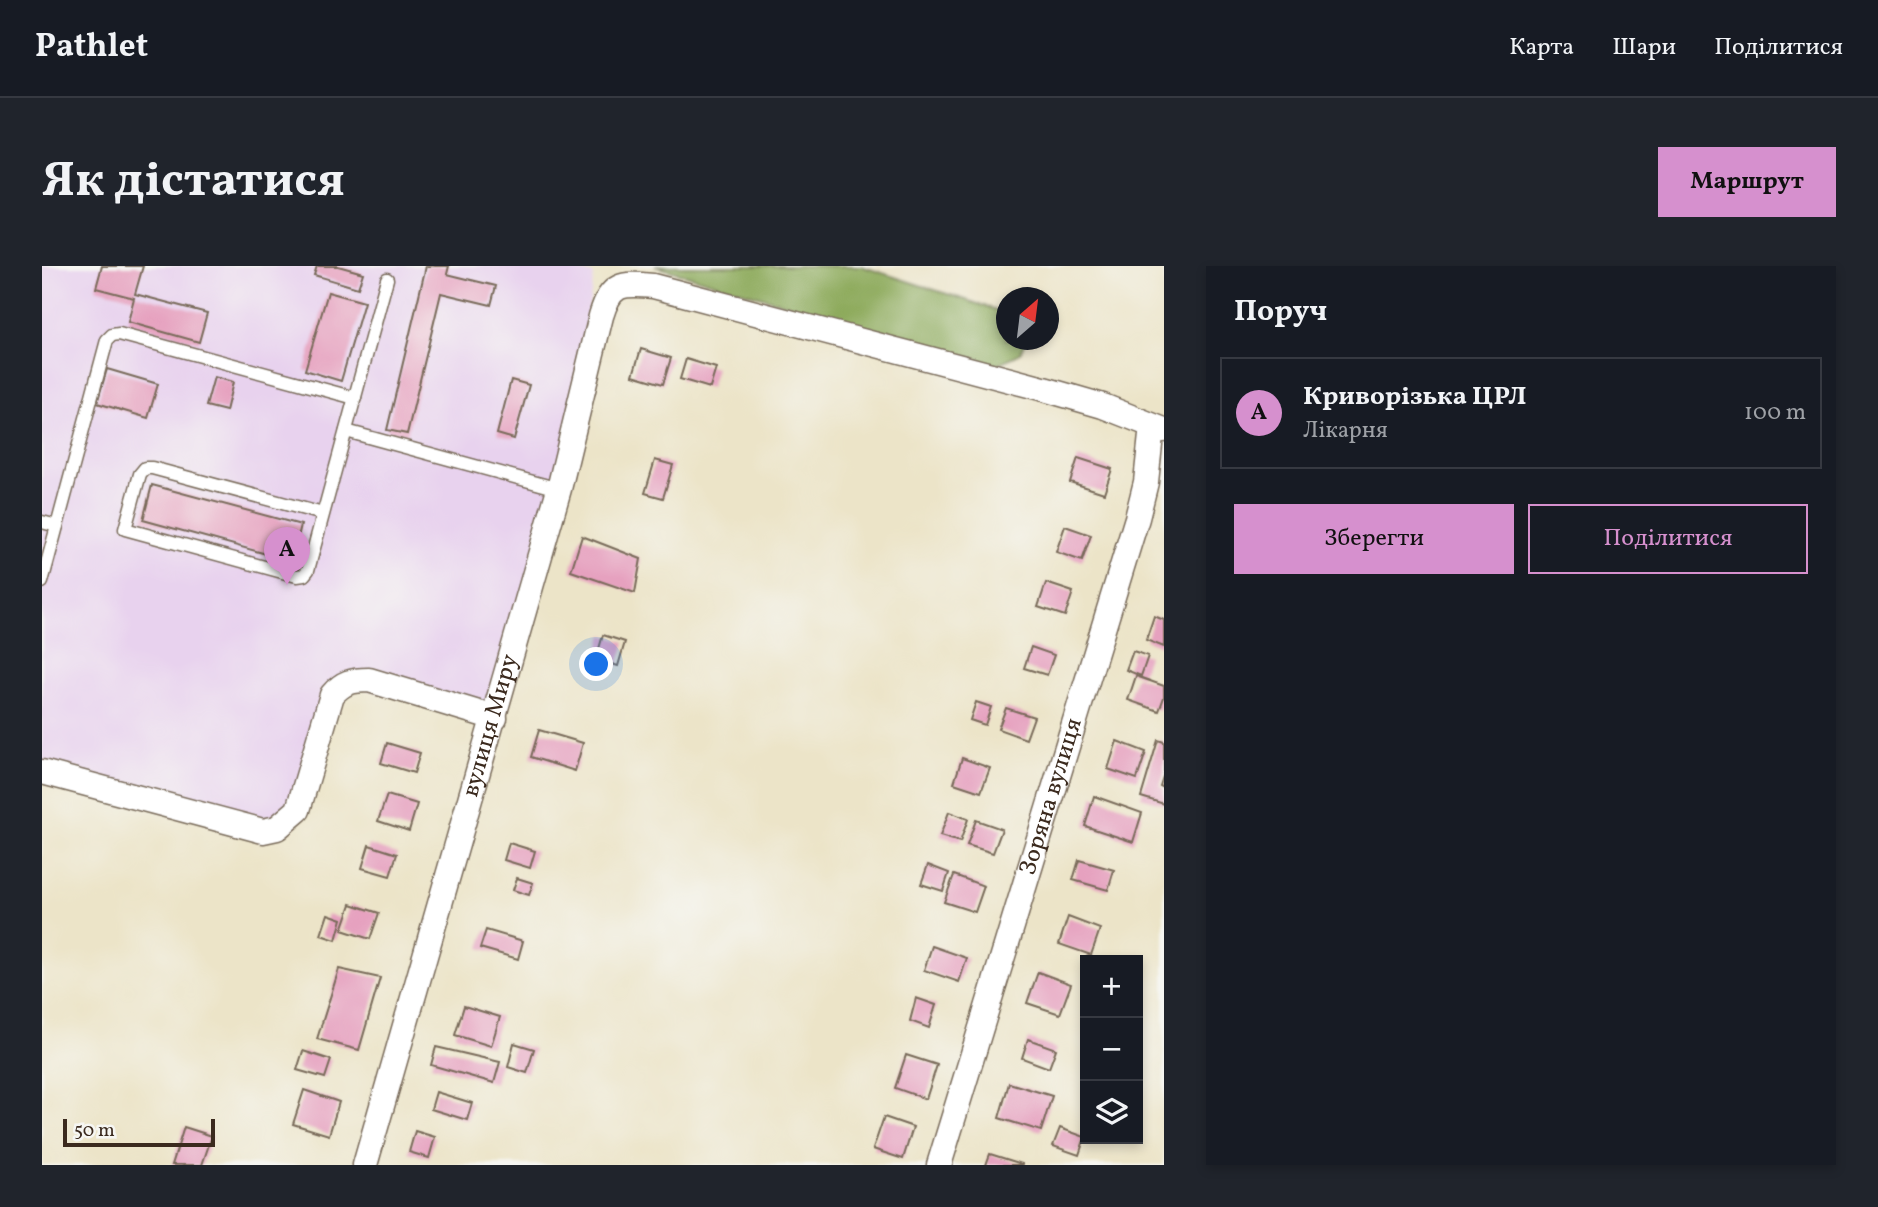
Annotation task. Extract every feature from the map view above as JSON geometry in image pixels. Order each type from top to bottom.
[{"type":"street","name":"вулиця Миру","points":[[365,1165],[559,489],[606,298],[615,288],[628,284],[653,286],[1044,389],[1103,406],[1158,428]]},
{"type":"street","name":"Зоряна вулиця","points":[[939,1165],[1137,518],[1158,428]]},
{"type":"street","points":[[42,772],[262,831],[277,828],[298,810],[332,695],[342,684],[354,680],[369,680],[495,718]]},
{"type":"lane","points":[[323,514],[145,468],[125,529],[297,576],[304,575],[308,570],[387,279]]},
{"type":"lane","points":[[42,582],[107,340],[112,335],[119,334],[355,398]]},
{"type":"lane","points":[[346,431],[559,489]]},
{"type":"lane","points":[[42,522],[57,526]]},
{"type":"shaded area","points":[[42,266],[562,266],[594,275],[559,489],[495,718],[342,684],[277,828],[42,772]]},
{"type":"green space","points":[[655,266],[861,266],[996,310],[996,350],[1021,350],[1019,354],[996,365]]},
{"type":"building","points":[[102,266],[143,266],[135,294],[207,313],[199,342],[128,322],[134,298],[96,288]]},
{"type":"building","points":[[317,266],[338,266],[363,273],[358,288],[314,275]]},
{"type":"building","points":[[426,266],[449,266],[447,274],[496,286],[491,305],[441,293],[407,434],[387,430]]},
{"type":"building","points":[[328,292],[364,302],[341,381],[305,370]]},
{"type":"building","points":[[641,349],[671,358],[663,384],[633,375]]},
{"type":"building","points":[[686,359],[716,368],[710,388],[680,379]]},
{"type":"building","points":[[107,369],[158,384],[148,418],[97,403]]},
{"type":"building","points":[[214,377],[233,382],[226,411],[206,406]]},
{"type":"building","points":[[511,380],[529,385],[514,439],[497,434]]},
{"type":"building","points":[[1078,458],[1112,469],[1104,493],[1070,482]]},
{"type":"building","points":[[655,460],[673,465],[663,498],[645,493]]},
{"type":"building","points":[[152,485],[301,525],[292,561],[143,520]]},
{"type":"building","points":[[1065,526],[1091,535],[1082,561],[1056,552]]},
{"type":"building","points":[[582,536],[641,559],[635,593],[571,571]]},
{"type":"building","points":[[1046,583],[1073,592],[1065,616],[1038,607]]},
{"type":"building","points":[[1154,616],[1164,620],[1164,647],[1146,640]]},
{"type":"building","points":[[603,635],[625,642],[618,666],[596,659]]},
{"type":"building","points":[[1031,647],[1054,655],[1047,675],[1024,668]]},
{"type":"building","points":[[1133,651],[1148,656],[1141,676],[1126,670]]},
{"type":"building","points":[[1136,676],[1164,686],[1164,697],[1159,711],[1128,700]]},
{"type":"building","points":[[976,702],[991,707],[985,725],[970,720]]},
{"type":"building","points":[[1006,708],[1034,717],[1026,739],[998,729]]},
{"type":"building","points":[[539,730],[583,743],[575,771],[531,757]]},
{"type":"building","points":[[1158,740],[1164,742],[1164,773],[1160,786],[1164,788],[1164,804],[1141,797]]},
{"type":"building","points":[[1117,741],[1146,752],[1137,779],[1108,769]]},
{"type":"building","points":[[387,743],[420,753],[414,773],[381,763]]},
{"type":"building","points":[[962,758],[990,768],[981,792],[954,783]]},
{"type":"building","points":[[387,795],[417,804],[409,831],[378,821]]},
{"type":"building","points":[[1094,796],[1142,813],[1133,842],[1085,826]]},
{"type":"building","points":[[949,812],[968,819],[960,842],[940,836]]},
{"type":"building","points":[[976,820],[1002,829],[993,853],[967,845]]},
{"type":"building","points":[[509,843],[535,851],[530,868],[504,860]]},
{"type":"building","points":[[369,845],[397,854],[390,876],[362,868]]},
{"type":"building","points":[[1079,860],[1114,870],[1108,890],[1073,880]]},
{"type":"building","points":[[928,865],[949,873],[943,891],[921,884]]},
{"type":"building","points":[[954,875],[984,886],[975,912],[944,902]]},
{"type":"building","points":[[517,878],[533,883],[529,895],[513,890]]},
{"type":"building","points":[[351,904],[379,913],[370,939],[342,930]]},
{"type":"building","points":[[328,914],[342,919],[336,940],[321,935]]},
{"type":"building","points":[[1068,917],[1100,929],[1091,955],[1059,944]]},
{"type":"building","points":[[486,930],[523,941],[518,959],[480,948]]},
{"type":"building","points":[[932,946],[967,958],[959,982],[924,970]]},
{"type":"building","points":[[339,969],[380,978],[359,1050],[317,1039]]},
{"type":"building","points":[[1038,972],[1071,984],[1060,1014],[1027,1003]]},
{"type":"building","points":[[916,998],[936,1005],[929,1028],[910,1021]]},
{"type":"building","points":[[464,1006],[500,1017],[491,1046],[455,1035]]},
{"type":"building","points":[[1028,1039],[1056,1049],[1049,1068],[1022,1058]]},
{"type":"building","points":[[514,1043],[534,1049],[527,1073],[508,1067]]},
{"type":"building","points":[[436,1047],[500,1062],[494,1083],[431,1065]]},
{"type":"building","points":[[303,1051],[331,1060],[325,1078],[297,1070]]},
{"type":"building","points":[[906,1055],[937,1065],[926,1099],[895,1088]]},
{"type":"building","points":[[1009,1083],[1052,1096],[1041,1131],[999,1118]]},
{"type":"building","points":[[304,1090],[339,1102],[329,1135],[293,1124]]},
{"type":"building","points":[[436,1092],[472,1103],[467,1120],[431,1109]]},
{"type":"building","points":[[884,1117],[913,1127],[903,1159],[873,1149]]},
{"type":"building","points":[[184,1127],[212,1136],[202,1165],[172,1165]]},
{"type":"building","points":[[1060,1128],[1080,1135],[1080,1144],[1083,1144],[1079,1155],[1053,1146]]},
{"type":"building","points":[[415,1131],[435,1137],[429,1158],[409,1152]]},
{"type":"building","points":[[990,1154],[1022,1164],[1022,1165],[986,1165]]},
{"type":"place","name":"Криворізька ЦРЛ","points":[[287,585]]}]
